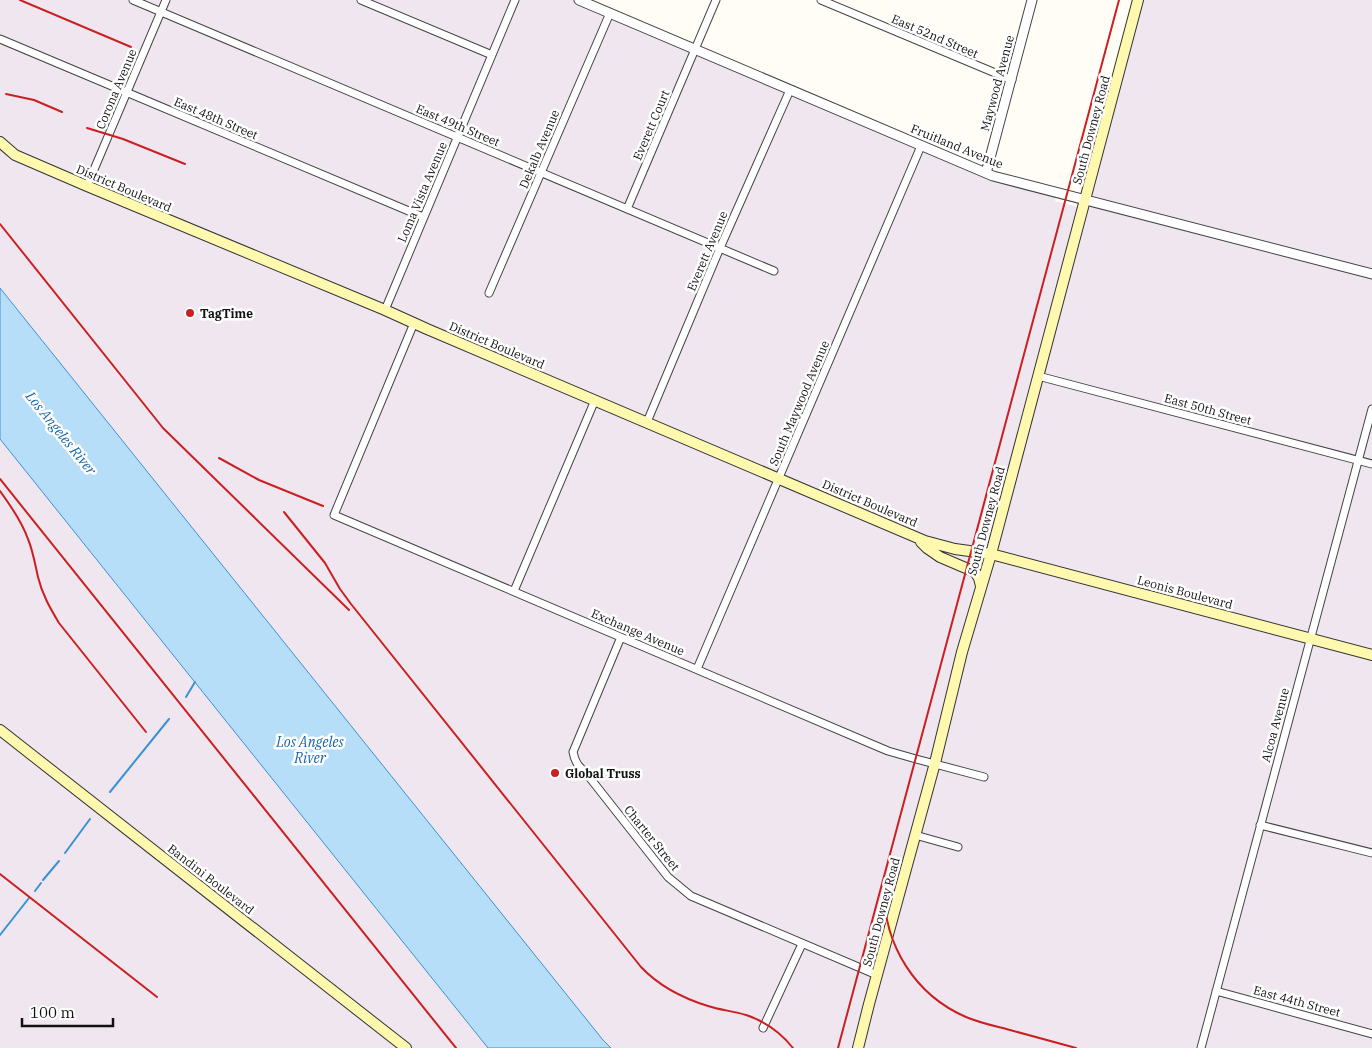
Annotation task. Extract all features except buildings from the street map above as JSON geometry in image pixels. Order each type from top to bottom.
[{"type":"main road","name":"South Downey Road","points":[[858,1048],[1138,0]]},
{"type":"main road","name":"District Boulevard","points":[[0,142],[15,155],[917,537],[955,549],[991,554]]},
{"type":"main road","points":[[917,537],[940,557],[975,572],[981,586]]},
{"type":"main road","name":"Leonis Boulevard","points":[[991,554],[1372,655]]},
{"type":"main road","name":"Bandini Boulevard","points":[[0,730],[406,1048]]},
{"type":"street","name":"East 49th Street","points":[[133,0],[774,271]]},
{"type":"street","name":"Corona Avenue","points":[[87,186],[166,0]]},
{"type":"street","points":[[361,0],[492,55]]},
{"type":"street","name":"Loma Vista Avenue","points":[[384,310],[515,0]]},
{"type":"street","name":"Fruitland Avenue","points":[[579,0],[992,176],[1372,274]]},
{"type":"street","points":[[695,49],[716,0]]},
{"type":"street","name":"East 52nd Street","points":[[821,0],[1012,80]]},
{"type":"street","name":"Maywood Avenue","points":[[986,173],[1032,0]]},
{"type":"street","name":"Dekalb Avenue","points":[[489,293],[610,13]]},
{"type":"street","name":"East 48th Street","points":[[0,39],[423,218]]},
{"type":"street","name":"Everett Court","points":[[627,209],[695,49]]},
{"type":"street","name":"Everett Avenue","points":[[647,422],[720,248],[790,90]]},
{"type":"street","name":"South Maywood Avenue","points":[[696,669],[921,146]]},
{"type":"street","name":"Exchange Avenue","points":[[414,323],[334,515],[888,750],[984,776]]},
{"type":"street","name":"East 50th Street","points":[[1038,376],[1372,464]]},
{"type":"street","points":[[514,591],[595,400]]},
{"type":"street","name":"Alcoa Avenue","points":[[1201,1048],[1372,409]]},
{"type":"street","name":"Charter Street","points":[[621,637],[573,752],[577,765],[586,773],[668,877],[691,896],[877,975]]},
{"type":"street","points":[[1260,825],[1372,853]]},
{"type":"street","points":[[915,836],[958,847]]},
{"type":"street","points":[[763,1028],[802,944]]},
{"type":"street","name":"East 44th Street","points":[[1216,991],[1372,1034]]},
{"type":"shaded area","points":[[0,0],[581,0],[982,171],[1057,191],[1055,201],[1086,209],[1142,0],[1372,0],[1372,1048],[0,1048]]},
{"type":"water","name":"Los Angeles River","points":[[0,288],[611,1048],[488,1048],[0,439]]},
{"type":"waterway","points":[[186,697],[195,682]]},
{"type":"waterway","points":[[110,792],[169,719]]},
{"type":"waterway","points":[[65,853],[90,819]]},
{"type":"waterway","points":[[43,880],[59,861]]},
{"type":"waterway","points":[[35,891],[41,883]]},
{"type":"waterway","points":[[0,935],[29,898]]},
{"type":"railway","points":[[20,0],[131,47]]},
{"type":"railway","points":[[838,1048],[1119,0]]},
{"type":"railway","points":[[6,94],[34,100],[62,112]]},
{"type":"railway","points":[[87,128],[123,139],[185,164]]},
{"type":"railway","points":[[0,224],[163,428],[349,610]]},
{"type":"railway","points":[[219,458],[259,480],[323,506]]},
{"type":"railway","points":[[0,479],[456,1048]]},
{"type":"railway","points":[[0,491],[26,533],[42,589],[59,623],[146,732]]},
{"type":"railway","points":[[284,512],[325,563],[351,604],[641,967],[663,986],[680,995],[708,1006],[746,1015],[766,1024],[793,1048]]},
{"type":"railway","points":[[0,874],[157,997]]},
{"type":"railway","points":[[884,890],[885,910],[896,949],[918,982],[932,996],[971,1019],[1076,1048]]},
{"type":"place","name":"TagTime","points":[[190,313]]},
{"type":"place","name":"Global Truss","points":[[555,773]]}]
